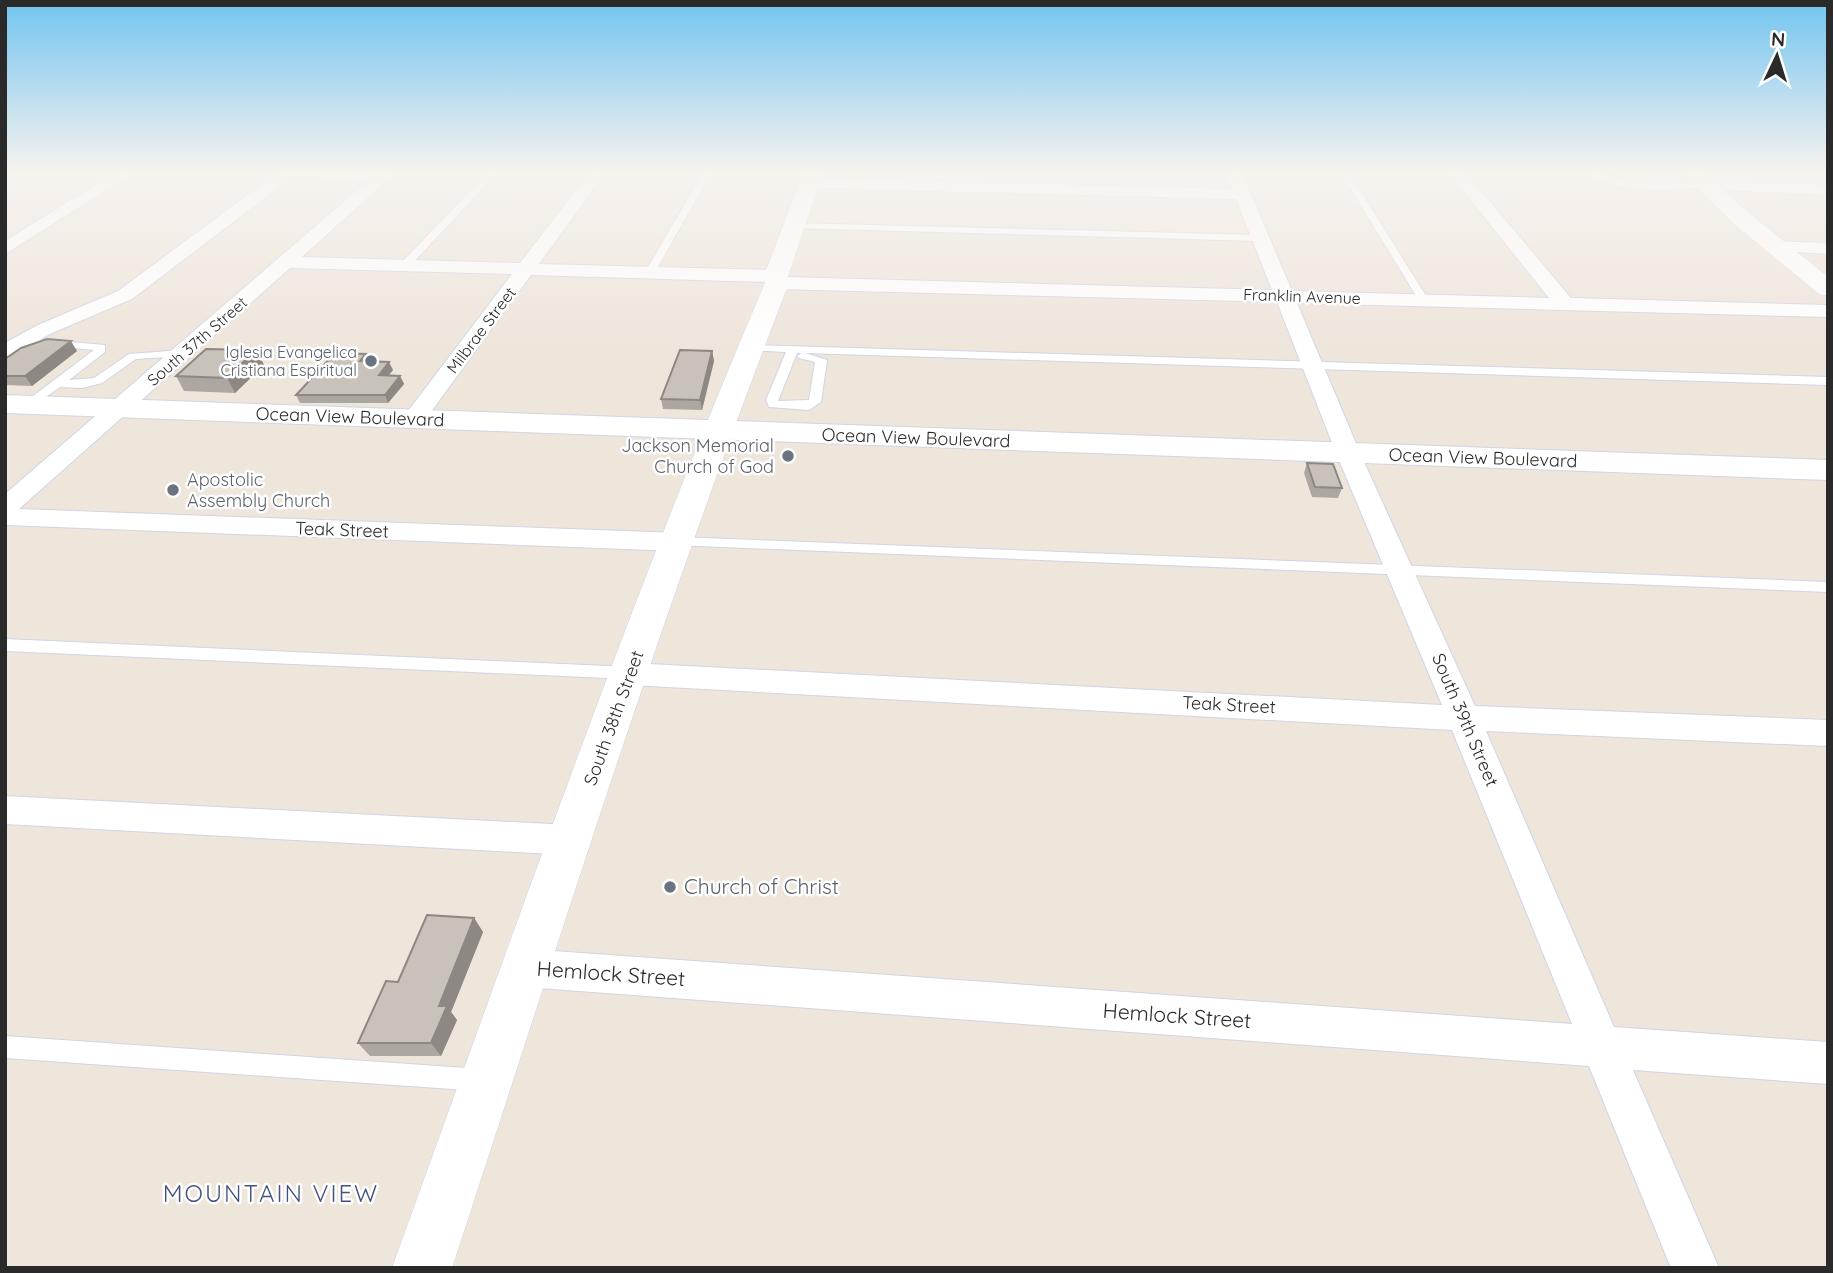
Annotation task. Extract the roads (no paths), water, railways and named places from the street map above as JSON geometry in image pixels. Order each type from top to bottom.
[{"type":"main road","name":"Ocean View Boulevard","points":[[17,405],[1828,470]]},
{"type":"street","points":[[5,249],[31,232]]},
{"type":"street","points":[[5,352],[45,328],[125,295],[209,232]]},
{"type":"street","name":"South 37th Street","points":[[5,508],[320,232]]},
{"type":"street","name":"Milbrae Street","points":[[414,419],[553,232]]},
{"type":"street","name":"South 38th Street","points":[[422,1268],[570,840],[717,430],[751,348],[792,232]]},
{"type":"street","name":"South 39th Street","points":[[1257,232],[1310,364],[1401,569],[1600,1048],[1695,1268]]},
{"type":"street","points":[[1505,232],[1563,303]]},
{"type":"street","points":[[1759,232],[1828,289]]},
{"type":"street","points":[[1774,246],[1828,249]]},
{"type":"street","name":"Franklin Avenue","points":[[286,262],[1828,311]]},
{"type":"street","points":[[5,327],[45,328]]},
{"type":"street","name":"Teak Street","points":[[5,517],[678,542]]},
{"type":"street","name":"Teak Street","points":[[630,674],[1464,718],[1828,733]]},
{"type":"street","points":[[5,810],[570,840]]},
{"type":"street","name":"Hemlock Street","points":[[525,968],[1828,1063]]},
{"type":"lane","points":[[405,265],[436,232]]},
{"type":"lane","points":[[650,272],[672,232]]},
{"type":"lane","points":[[1042,232],[1259,238]]},
{"type":"lane","points":[[1382,232],[1423,299]]},
{"type":"lane","points":[[17,405],[58,383],[101,350],[101,347],[24,341]]},
{"type":"lane","points":[[751,348],[791,352],[1310,364],[1828,381]]},
{"type":"lane","points":[[791,352],[821,360],[815,402],[809,406],[773,404],[772,400],[791,352]]},
{"type":"lane","points":[[58,383],[82,384],[98,381],[133,356],[183,353]]},
{"type":"lane","points":[[678,542],[1828,587]]},
{"type":"lane","points":[[5,645],[630,674]]},
{"type":"lane","points":[[5,1047],[485,1080]]},
{"type":"place","name":"Iglesia Evangelica Cristiana Espiritual","points":[[371,361]]},
{"type":"place","name":"Jackson Memorial Church of God","points":[[788,456]]},
{"type":"place","name":"Apostolic Assembly Church","points":[[173,490]]},
{"type":"place","name":"Church of Christ","points":[[670,887]]},
{"type":"district","name":"MOUNTAIN VIEW","points":[[271,1194]]}]
